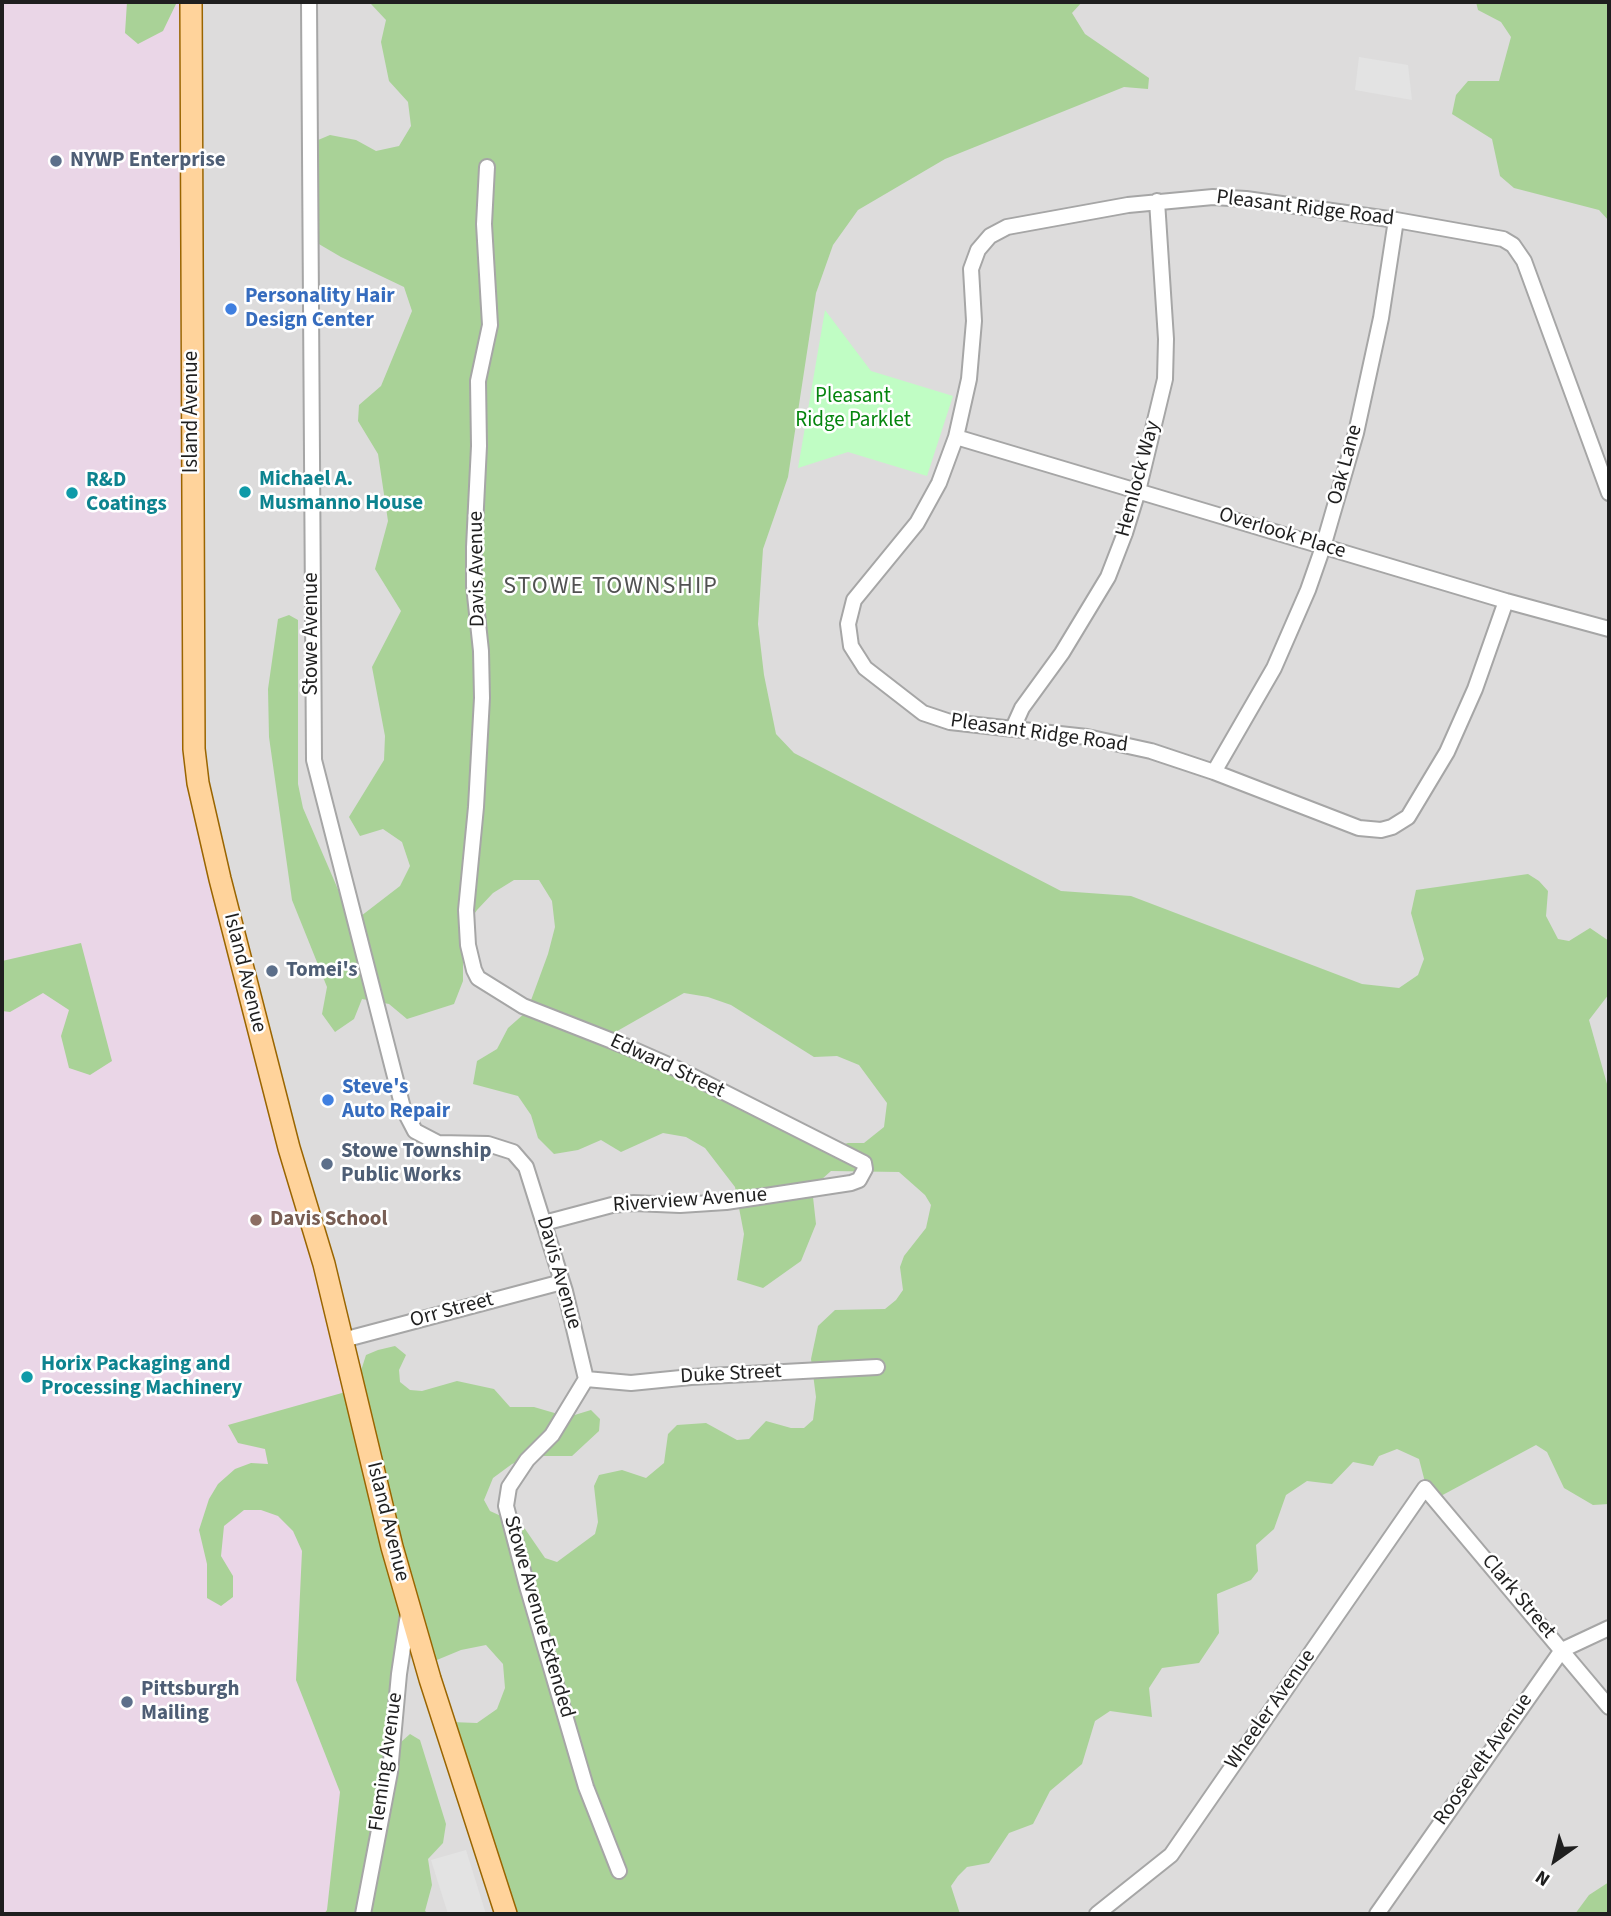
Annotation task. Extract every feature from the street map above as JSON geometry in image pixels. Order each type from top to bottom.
[{"type":"main road","name":"Island Avenue","points":[[191,2],[194,749],[198,783],[289,1148],[324,1264],[409,1610],[506,1914]]},
{"type":"street","name":"Stowe Avenue","points":[[309,2],[314,760],[402,1108],[415,1131],[438,1143],[488,1144],[513,1152],[526,1167]]},
{"type":"street","name":"Davis Avenue","points":[[474,970],[468,945],[467,910],[482,698],[474,548],[479,446],[478,381],[490,325],[484,224],[487,167]]},
{"type":"street","name":"Pleasant Ridge Road","points":[[1506,601],[1475,689],[1447,752],[1408,817],[1381,830],[1359,828],[1214,772],[1151,751],[1013,727],[950,722],[923,713],[865,668],[852,646],[848,624],[854,600],[917,523],[939,483],[956,437],[969,379],[974,321],[971,269],[978,250],[990,236],[1007,227],[1157,201],[1213,197],[1246,199],[1396,220],[1503,239],[1520,253],[1609,493]]},
{"type":"street","name":"Hemlock Way","points":[[1013,727],[1022,708],[1062,653],[1108,577],[1138,492],[1165,379],[1166,340],[1157,201]]},
{"type":"street","name":"Oak Lane","points":[[1214,772],[1274,668],[1323,547],[1356,433],[1381,318],[1396,220]]},
{"type":"street","name":"Overlook Place","points":[[956,437],[1506,601],[1609,629]]},
{"type":"street","name":"Edward Street","points":[[474,970],[478,978],[486,984],[523,1006],[682,1071],[864,1163]]},
{"type":"street","name":"Riverview Avenue","points":[[544,1223],[612,1205],[726,1202],[851,1182],[863,1176],[864,1163]]},
{"type":"street","name":"Davis Avenue","points":[[526,1167],[562,1282],[586,1379]]},
{"type":"street","name":"Orr Street","points":[[343,1340],[562,1282]]},
{"type":"street","name":"Duke Street","points":[[586,1379],[631,1383],[877,1367]]},
{"type":"street","name":"Stowe Avenue Extended","points":[[586,1379],[552,1435],[527,1460],[509,1487],[506,1506],[586,1787],[619,1871]]},
{"type":"street","name":"Clark Street","points":[[1425,1488],[1609,1707]]},
{"type":"street","name":"Wheeler Avenue","points":[[1097,1914],[1171,1855],[1425,1488]]},
{"type":"street","name":"Fleming Avenue","points":[[363,1914],[390,1772],[399,1674],[409,1610]]},
{"type":"street","name":"Roosevelt Avenue","points":[[1377,1914],[1562,1650],[1609,1628]]},
{"type":"shaded area","points":[[2,2],[191,2],[194,749],[343,1340],[363,1914],[2,1914]]},
{"type":"shaded area","points":[[191,2],[1609,2],[1609,1914],[363,1914],[198,783]]},
{"type":"shaded area","points":[[1359,57],[1408,65],[1412,100],[1355,90]]},
{"type":"shaded area","points":[[466,1850],[486,1914],[448,1914],[431,1860]]},
{"type":"green space","points":[[127,2],[176,4],[163,31],[138,44],[125,33]]},
{"type":"green space","points":[[363,2],[1082,2],[1072,13],[1085,34],[1149,78],[1148,89],[1124,87],[945,159],[858,210],[833,245],[816,293],[788,477],[763,549],[758,624],[764,675],[776,734],[794,753],[1061,891],[1131,896],[1362,984],[1399,988],[1418,975],[1424,959],[1411,913],[1416,890],[1528,874],[1548,891],[1546,916],[1558,939],[1569,941],[1590,928],[1609,941],[1609,994],[1589,1020],[1609,1091],[1609,1504],[1593,1505],[1564,1488],[1547,1452],[1536,1445],[1437,1498],[1426,1486],[1419,1459],[1397,1449],[1379,1456],[1373,1466],[1353,1462],[1332,1484],[1307,1481],[1286,1495],[1274,1529],[1256,1545],[1258,1571],[1251,1580],[1217,1594],[1219,1633],[1199,1663],[1162,1668],[1149,1688],[1152,1717],[1110,1711],[1095,1721],[1082,1764],[1050,1791],[1033,1824],[1009,1833],[989,1863],[967,1867],[951,1886],[960,1914],[512,1914],[451,1722],[477,1723],[497,1709],[505,1688],[503,1664],[486,1645],[461,1650],[432,1662],[359,1377],[366,1355],[395,1346],[406,1355],[399,1370],[400,1382],[410,1390],[422,1391],[457,1381],[494,1389],[510,1407],[534,1407],[568,1417],[591,1410],[600,1419],[599,1431],[572,1456],[534,1456],[512,1464],[493,1478],[484,1500],[490,1511],[523,1526],[545,1558],[557,1562],[595,1534],[598,1522],[594,1486],[599,1475],[622,1470],[646,1478],[664,1463],[668,1434],[677,1425],[706,1423],[737,1440],[749,1439],[766,1421],[791,1428],[804,1428],[813,1420],[816,1397],[811,1359],[818,1326],[835,1310],[885,1309],[896,1300],[903,1290],[900,1267],[904,1256],[926,1228],[931,1205],[925,1195],[899,1172],[831,1171],[812,1188],[816,1224],[801,1261],[763,1288],[737,1280],[744,1234],[735,1187],[705,1148],[686,1137],[663,1133],[621,1152],[601,1140],[578,1150],[554,1154],[538,1138],[531,1115],[518,1096],[473,1084],[477,1061],[497,1049],[508,1028],[525,1013],[665,1069],[824,1150],[848,1143],[864,1143],[884,1127],[887,1103],[859,1065],[837,1056],[814,1057],[731,1005],[708,997],[684,993],[612,1034],[530,1003],[555,927],[552,901],[539,880],[514,880],[493,893],[463,930],[463,981],[454,1004],[407,1019],[389,1004],[362,999],[354,1019],[335,1032],[322,1014],[327,987],[292,900],[269,737],[268,689],[278,619],[289,615],[298,620],[298,784],[303,808],[343,901],[361,916],[400,886],[410,866],[402,842],[383,829],[360,836],[349,817],[384,760],[385,736],[372,667],[401,611],[375,569],[388,521],[378,454],[358,421],[359,405],[381,386],[412,311],[404,287],[312,240],[311,143],[330,135],[356,140],[376,151],[399,146],[411,126],[408,102],[389,81],[381,42],[386,20],[371,4]]},
{"type":"green space","points":[[1476,2],[1609,2],[1609,221],[1599,210],[1514,188],[1500,176],[1492,139],[1452,114],[1456,95],[1468,81],[1499,81],[1511,37],[1501,22],[1478,10]]},
{"type":"green space","name":"Pleasant Ridge Parklet","points":[[825,310],[871,371],[953,396],[927,476],[848,452],[798,468]]},
{"type":"green space","points":[[81,943],[112,1061],[90,1075],[69,1068],[61,1036],[69,1010],[43,993],[10,1012],[2,1011],[2,961]]},
{"type":"green space","points":[[349,1391],[403,1614],[393,1724],[361,1914],[324,1914],[327,1910],[340,1792],[296,1680],[302,1551],[293,1531],[278,1516],[261,1510],[244,1510],[224,1526],[221,1556],[233,1576],[233,1597],[221,1606],[207,1598],[207,1564],[199,1530],[209,1499],[218,1484],[235,1469],[251,1463],[268,1464],[265,1449],[238,1443],[228,1425]]},
{"type":"green space","points":[[410,1734],[420,1740],[446,1824],[443,1843],[428,1859],[432,1885],[425,1911],[429,1914],[368,1914],[392,1777],[401,1742]]},
{"type":"green space","points":[[1609,1882],[1609,1914],[1575,1914],[1589,1895]]},
{"type":"place","name":"NYWP Enterprise","points":[[56,161]]},
{"type":"place","name":"Personality Hair Design Center","points":[[231,309]]},
{"type":"place","name":"Michael A. Musmanno House","points":[[245,492]]},
{"type":"place","name":"R&D Coatings","points":[[72,493]]},
{"type":"place","name":"Tomei's","points":[[272,971]]},
{"type":"place","name":"Steve's Auto Repair","points":[[328,1100]]},
{"type":"place","name":"Stowe Township Public Works","points":[[327,1164]]},
{"type":"place","name":"Davis School","points":[[256,1220]]},
{"type":"place","name":"Horix Packaging and Processing Machinery","points":[[27,1377]]},
{"type":"place","name":"Pittsburgh Mailing","points":[[127,1702]]},
{"type":"district","name":"STOWE TOWNSHIP","points":[[611,588]]}]
